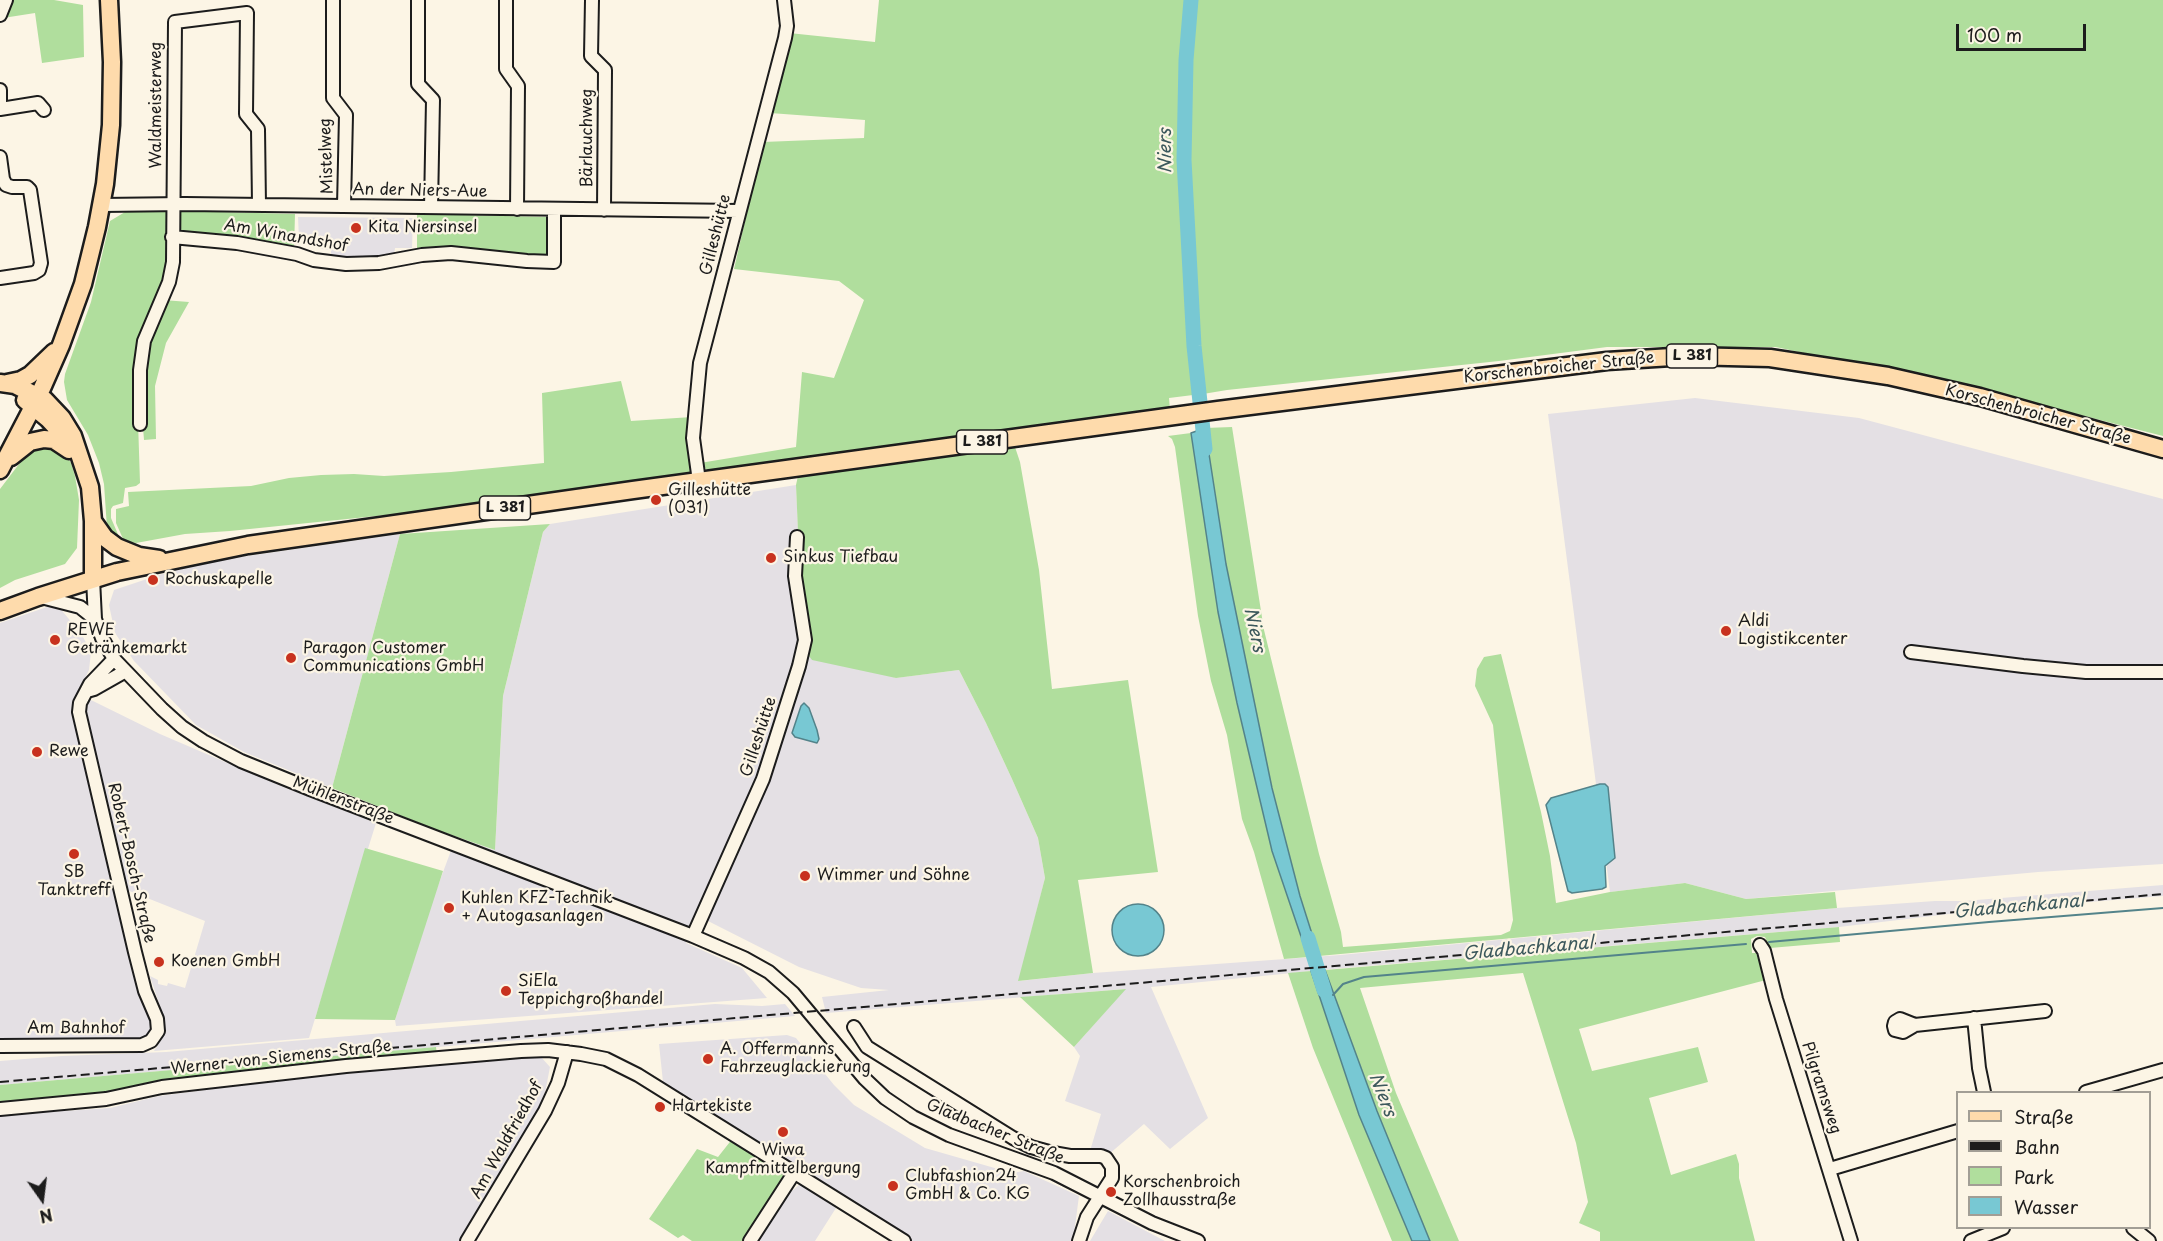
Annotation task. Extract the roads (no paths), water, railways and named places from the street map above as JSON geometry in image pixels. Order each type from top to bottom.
[{"type":"main road","points":[[2,466],[36,401],[61,345],[83,284],[102,205],[111,125],[112,62],[109,0]]},
{"type":"main road","points":[[2,385],[30,375],[61,345]]},
{"type":"main road","name":"Korschenbroicher Straße","points":[[699,481],[1199,412],[1607,361],[1688,356],[1770,358],[1888,376],[1980,398],[2163,449]]},
{"type":"main road","points":[[2,385],[36,401]]},
{"type":"main road","name":"Mühlenstraße","points":[[36,401],[51,405],[66,423],[74,436],[82,460],[90,487],[93,520],[93,579]]},
{"type":"main road","points":[[2,466],[25,445],[44,439],[60,442],[82,460]]},
{"type":"main road","name":"L 381","points":[[0,611],[93,579],[174,560],[291,539],[699,481]]},
{"type":"main road","points":[[93,520],[105,538],[117,547],[139,556],[174,560]]},
{"type":"street","points":[[0,15],[6,0]]},
{"type":"street","name":"Mistelweg","points":[[333,0],[333,98],[346,115],[344,206]]},
{"type":"street","points":[[418,0],[418,84],[433,100],[431,207]]},
{"type":"street","points":[[506,0],[506,69],[518,86],[517,209]]},
{"type":"street","name":"Bärlauchweg","points":[[592,0],[591,56],[605,70],[604,210]]},
{"type":"street","name":"Gilleshütte","points":[[699,481],[693,438],[700,363],[785,38],[787,26],[784,0]]},
{"type":"street","name":"Waldmeisterweg","points":[[173,204],[175,22],[247,13],[246,114],[258,129],[258,205]]},
{"type":"street","points":[[0,90],[0,103]]},
{"type":"street","points":[[0,109],[38,103],[44,110]]},
{"type":"street","points":[[0,157],[6,185],[12,188],[27,187],[30,190],[41,263],[39,270],[34,273],[0,278]]},
{"type":"street","points":[[140,424],[142,356],[148,330],[169,282],[173,262],[173,204]]},
{"type":"street","name":"An der Niers-Aue","points":[[102,205],[739,211]]},
{"type":"street","name":"Am Winandshof","points":[[172,237],[237,243],[338,264],[366,264],[422,255],[451,254],[554,262],[554,209]]},
{"type":"street","name":"Gilleshütte","points":[[693,936],[763,779],[801,657],[804,637],[795,576],[797,537]]},
{"type":"street","name":"Mühlenstraße","points":[[93,579],[95,619],[114,660],[182,727],[229,755],[310,789],[693,936],[750,961],[785,986]]},
{"type":"street","points":[[38,597],[84,609],[95,619]]},
{"type":"street","points":[[1911,652],[2086,672],[2163,672]]},
{"type":"street","name":"Robert-Bosch-Straße","points":[[114,660],[100,672],[87,691],[80,703],[80,715],[135,952],[145,991],[157,1019],[158,1031],[151,1041]]},
{"type":"street","points":[[87,691],[124,672]]},
{"type":"street","name":"Pilgramsweg","points":[[1760,945],[1851,1241]]},
{"type":"street","name":"Gladbacher Straße","points":[[785,986],[865,1079],[901,1109],[943,1133],[1039,1166],[1152,1223],[1198,1241]]},
{"type":"street","points":[[1916,1026],[2045,1011]]},
{"type":"street","points":[[1974,1018],[1984,1091]]},
{"type":"street","name":"Gladbacher Straße","points":[[854,1027],[867,1047],[1012,1138],[1038,1149],[1059,1154],[1104,1157],[1111,1164],[1113,1174],[1100,1196]]},
{"type":"street","name":"Am Bahnhof","points":[[0,1046],[139,1046],[151,1041]]},
{"type":"street","name":"Werner-von-Siemens-Straße","points":[[0,1108],[106,1099],[162,1087],[278,1073],[521,1051],[567,1052],[606,1059],[639,1074],[904,1241]]},
{"type":"street","name":"Am Waldfriedhof","points":[[467,1241],[546,1111],[558,1083],[567,1052]]},
{"type":"street","points":[[2090,1091],[2163,1070]]},
{"type":"street","points":[[1830,1168],[1956,1132]]},
{"type":"street","points":[[750,1241],[794,1173]]},
{"type":"street","points":[[1079,1241],[1087,1217],[1100,1196]]},
{"type":"street","points":[[1971,1241],[1998,1229]]},
{"type":"street","points":[[2135,1229],[2149,1241]]},
{"type":"water","points":[[1205,428],[1226,564],[1272,788],[1300,896],[1319,956],[1308,957],[1272,851],[1237,703],[1218,612],[1191,433]]},
{"type":"water","points":[[804,703],[809,708],[817,730],[819,739],[817,743],[795,737],[792,733]]},
{"type":"water","points":[[1600,784],[1608,787],[1615,858],[1605,866],[1606,887],[1572,893],[1568,891],[1546,805],[1551,798]]},
{"type":"water","points":[[1138,904],[1152,908],[1160,916],[1164,930],[1160,944],[1152,952],[1138,956],[1124,952],[1116,944],[1112,930],[1116,916],[1124,908]]},
{"type":"water","points":[[1325,970],[1377,1111],[1430,1241],[1412,1241],[1359,1115],[1311,971]]},
{"type":"waterway","name":"Niers","points":[[1191,0],[1186,60],[1184,160],[1194,346],[1205,449]]},
{"type":"waterway","name":"Gladbachkanal","points":[[1769,942],[2163,908]]},
{"type":"waterway","name":"Niers","points":[[1308,938],[1324,990]]},
{"type":"waterway","name":"Gladbachkanal","points":[[1333,995],[1343,984],[1364,977],[1746,944]]},
{"type":"railway","points":[[0,1082],[2163,894]]},
{"type":"place","name":"Kita Niersinsel","points":[[356,228]]},
{"type":"place","name":"Gilleshütte (031)","points":[[656,500]]},
{"type":"place","name":"Sinkus Tiefbau","points":[[771,558]]},
{"type":"place","name":"Rochuskapelle","points":[[153,580]]},
{"type":"place","name":"Aldi Logistikcenter","points":[[1726,631]]},
{"type":"place","name":"REWE Getränkemarkt","points":[[55,640]]},
{"type":"place","name":"Paragon Customer Communications GmbH","points":[[291,658]]},
{"type":"place","name":"Rewe","points":[[37,752]]},
{"type":"place","name":"SB Tanktreff","points":[[74,854]]},
{"type":"place","name":"Wimmer und Söhne","points":[[805,876]]},
{"type":"place","name":"Kuhlen KFZ-Technik + Autogasanlagen","points":[[449,908]]},
{"type":"place","name":"Koenen GmbH","points":[[159,962]]},
{"type":"place","name":"SiEla Teppichgroßhandel","points":[[506,991]]},
{"type":"place","name":"A. Offermanns Fahrzeuglackierung","points":[[708,1059]]},
{"type":"place","name":"Hartekiste","points":[[660,1107]]},
{"type":"place","name":"Wiwa Kampfmittelbergung","points":[[783,1132]]},
{"type":"place","name":"Clubfashion24 GmbH & Co. KG","points":[[893,1186]]},
{"type":"place","name":"Korschenbroich Zollhausstraße","points":[[1111,1192]]}]
